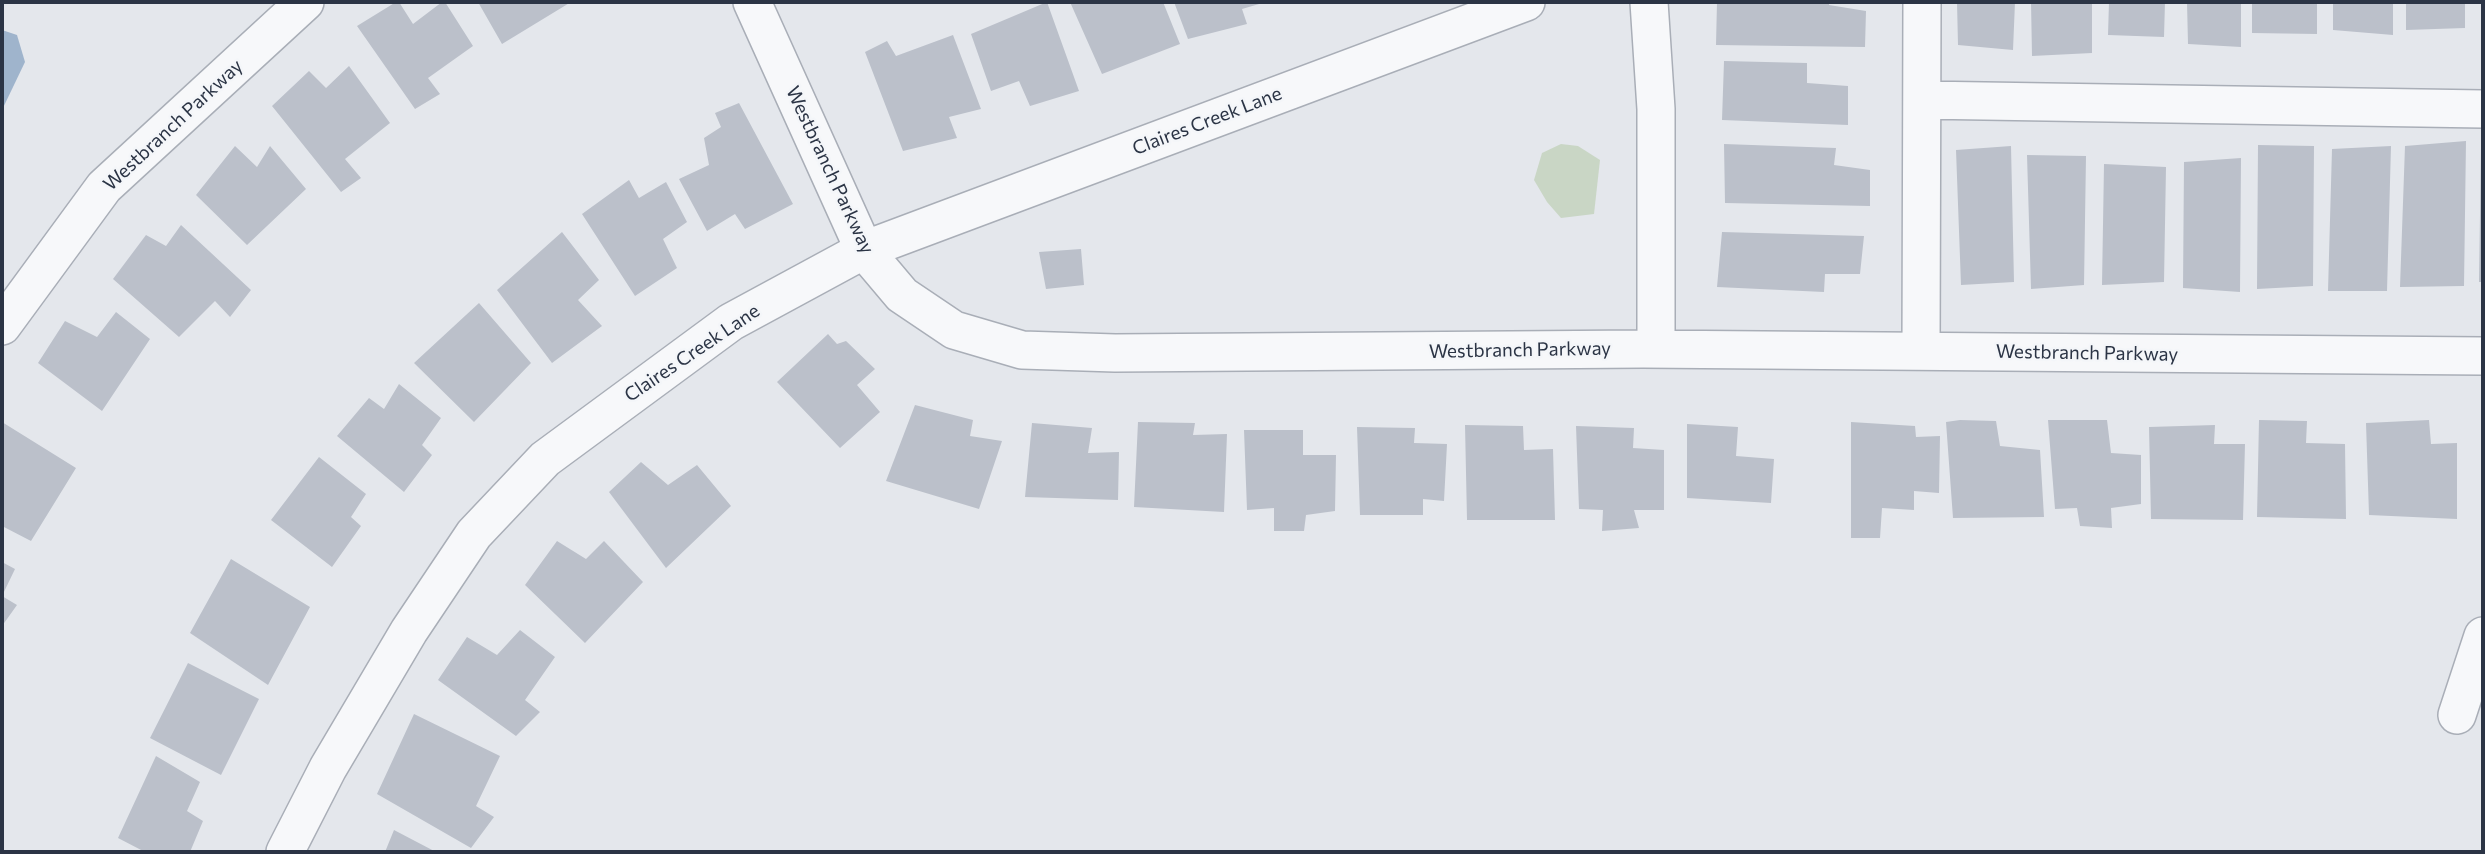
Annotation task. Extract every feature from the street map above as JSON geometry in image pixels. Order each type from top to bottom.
[{"type":"street","name":"Westbranch Parkway","points":[[2,326],[104,187],[305,2]]},
{"type":"street","name":"Westbranch Parkway","points":[[752,2],[864,250],[902,295],[954,330],[1022,350],[1115,353],[1656,349],[2483,356]]},
{"type":"street","name":"Claires Creek Lane","points":[[285,852],[328,768],[409,631],[474,534],[545,459],[730,322],[864,250],[1525,2]]},
{"type":"street","points":[[1649,2],[1656,109],[1656,349]]},
{"type":"street","points":[[1921,351],[1922,2]]},
{"type":"street","points":[[1922,100],[2483,109]]},
{"type":"street","points":[[2457,715],[2483,636]]},
{"type":"green space","points":[[1561,144],[1578,146],[1600,160],[1594,214],[1561,218],[1547,202],[1534,180],[1542,153]]},
{"type":"water","points":[[2,30],[17,35],[25,62],[2,110]]},
{"type":"building","points":[[399,2],[413,24],[445,2],[473,46],[428,78],[440,94],[415,109],[357,26]]},
{"type":"building","points":[[478,2],[571,2],[502,44]]},
{"type":"building","points":[[1047,2],[1079,91],[1030,106],[1019,81],[991,91],[971,34]]},
{"type":"building","points":[[1070,2],[1163,2],[1180,44],[1102,74]]},
{"type":"building","points":[[1174,2],[1266,2],[1242,9],[1247,24],[1188,39]]},
{"type":"building","points":[[1717,2],[1829,2],[1829,5],[1866,11],[1865,47],[1716,45]]},
{"type":"building","points":[[1957,2],[2015,2],[2013,50],[1958,45]]},
{"type":"building","points":[[2031,2],[2092,2],[2092,53],[2032,56]]},
{"type":"building","points":[[2109,2],[2165,2],[2164,37],[2108,35]]},
{"type":"building","points":[[2187,2],[2241,2],[2241,47],[2188,44]]},
{"type":"building","points":[[2252,2],[2317,2],[2317,34],[2252,33]]},
{"type":"building","points":[[2333,2],[2393,2],[2393,35],[2333,30]]},
{"type":"building","points":[[2406,2],[2465,2],[2465,28],[2406,30]]},
{"type":"building","points":[[2483,2],[2483,27],[2481,27]]},
{"type":"building","points":[[953,35],[981,109],[949,117],[957,138],[903,151],[865,52],[887,41],[896,56]]},
{"type":"building","points":[[1724,61],[1807,63],[1807,83],[1848,86],[1848,125],[1722,120]]},
{"type":"building","points":[[349,66],[390,123],[345,159],[361,178],[341,192],[272,106],[309,71],[326,88]]},
{"type":"building","points":[[739,103],[793,204],[745,229],[735,214],[707,231],[679,179],[709,165],[704,138],[721,127],[715,113]]},
{"type":"building","points":[[2466,141],[2464,286],[2400,287],[2405,146]]},
{"type":"building","points":[[1724,144],[1836,148],[1834,165],[1870,170],[1870,206],[1725,203]]},
{"type":"building","points":[[2258,145],[2314,146],[2313,286],[2257,289]]},
{"type":"building","points":[[235,146],[257,167],[270,146],[306,189],[247,245],[196,195]]},
{"type":"building","points":[[2011,146],[2014,282],[1961,285],[1956,150]]},
{"type":"building","points":[[2391,146],[2387,291],[2328,291],[2332,149]]},
{"type":"building","points":[[2481,148],[2483,282],[2479,282]]},
{"type":"building","points":[[2027,155],[2086,156],[2084,285],[2031,289]]},
{"type":"building","points":[[2241,158],[2240,292],[2183,288],[2184,162]]},
{"type":"building","points":[[2104,164],[2166,167],[2164,282],[2102,285]]},
{"type":"building","points":[[629,180],[639,198],[666,182],[687,222],[663,239],[677,268],[635,296],[582,214]]},
{"type":"building","points":[[181,225],[251,290],[230,317],[215,301],[179,337],[113,279],[146,235],[166,246]]},
{"type":"building","points":[[562,232],[599,280],[578,300],[602,326],[552,363],[497,290]]},
{"type":"building","points":[[1722,232],[1864,236],[1860,274],[1825,274],[1824,292],[1717,287]]},
{"type":"building","points":[[1081,249],[1084,285],[1046,289],[1039,252]]},
{"type":"building","points":[[479,303],[531,363],[474,422],[414,363]]},
{"type":"building","points":[[116,312],[150,339],[102,411],[38,363],[65,321],[97,337]]},
{"type":"building","points":[[828,334],[837,344],[846,341],[875,369],[857,385],[880,412],[840,448],[777,382]]},
{"type":"building","points":[[399,384],[441,418],[422,445],[432,455],[404,492],[337,436],[369,398],[384,409]]},
{"type":"building","points":[[915,405],[973,420],[970,436],[1002,441],[979,509],[886,481]]},
{"type":"building","points":[[2048,420],[2107,420],[2111,453],[2141,455],[2141,504],[2111,508],[2112,528],[2080,526],[2077,508],[2055,509]]},
{"type":"building","points":[[2259,420],[2307,421],[2306,443],[2345,444],[2346,519],[2257,517]]},
{"type":"building","points":[[2429,420],[2431,444],[2457,443],[2457,519],[2369,515],[2366,423]]},
{"type":"building","points":[[1996,421],[2000,446],[2040,450],[2044,517],[1953,518],[1946,422]]},
{"type":"building","points":[[2,422],[76,468],[31,541],[2,526]]},
{"type":"building","points":[[1138,422],[1195,423],[1193,435],[1227,434],[1224,512],[1134,507]]},
{"type":"building","points":[[1851,422],[1915,426],[1916,437],[1940,436],[1939,493],[1914,491],[1914,510],[1882,508],[1880,538],[1851,538]]},
{"type":"building","points":[[1032,423],[1092,428],[1088,453],[1119,452],[1118,500],[1025,497]]},
{"type":"building","points":[[1687,424],[1738,427],[1736,456],[1774,459],[1771,503],[1687,498]]},
{"type":"building","points":[[1465,425],[1523,426],[1524,450],[1553,449],[1555,520],[1467,520]]},
{"type":"building","points":[[2215,425],[2214,444],[2245,444],[2243,520],[2151,519],[2149,427]]},
{"type":"building","points":[[1576,426],[1634,428],[1633,448],[1664,450],[1664,510],[1634,510],[1639,528],[1602,531],[1603,510],[1579,509]]},
{"type":"building","points":[[1357,427],[1415,428],[1414,443],[1447,444],[1444,501],[1423,499],[1423,515],[1360,515]]},
{"type":"building","points":[[1244,430],[1303,430],[1303,455],[1336,455],[1335,511],[1306,515],[1304,531],[1274,531],[1274,508],[1247,510]]},
{"type":"building","points":[[319,457],[366,494],[351,517],[361,526],[332,567],[271,520]]},
{"type":"building","points":[[641,462],[668,485],[697,465],[731,506],[666,568],[609,492]]},
{"type":"building","points":[[557,541],[586,559],[604,541],[643,582],[585,643],[525,585]]},
{"type":"building","points":[[231,559],[310,607],[268,685],[190,633]]},
{"type":"building","points":[[2,562],[15,569],[2,596]]},
{"type":"building","points":[[2,596],[17,605],[2,626]]},
{"type":"building","points":[[520,630],[555,657],[525,700],[540,712],[516,736],[438,680],[467,637],[497,655]]},
{"type":"building","points":[[188,663],[259,699],[221,775],[150,738]]},
{"type":"building","points":[[414,714],[500,756],[476,806],[494,817],[471,848],[377,794]]},
{"type":"building","points":[[156,756],[200,782],[187,811],[203,821],[190,852],[145,852],[118,838]]},
{"type":"building","points":[[394,830],[436,852],[385,852]]}]
